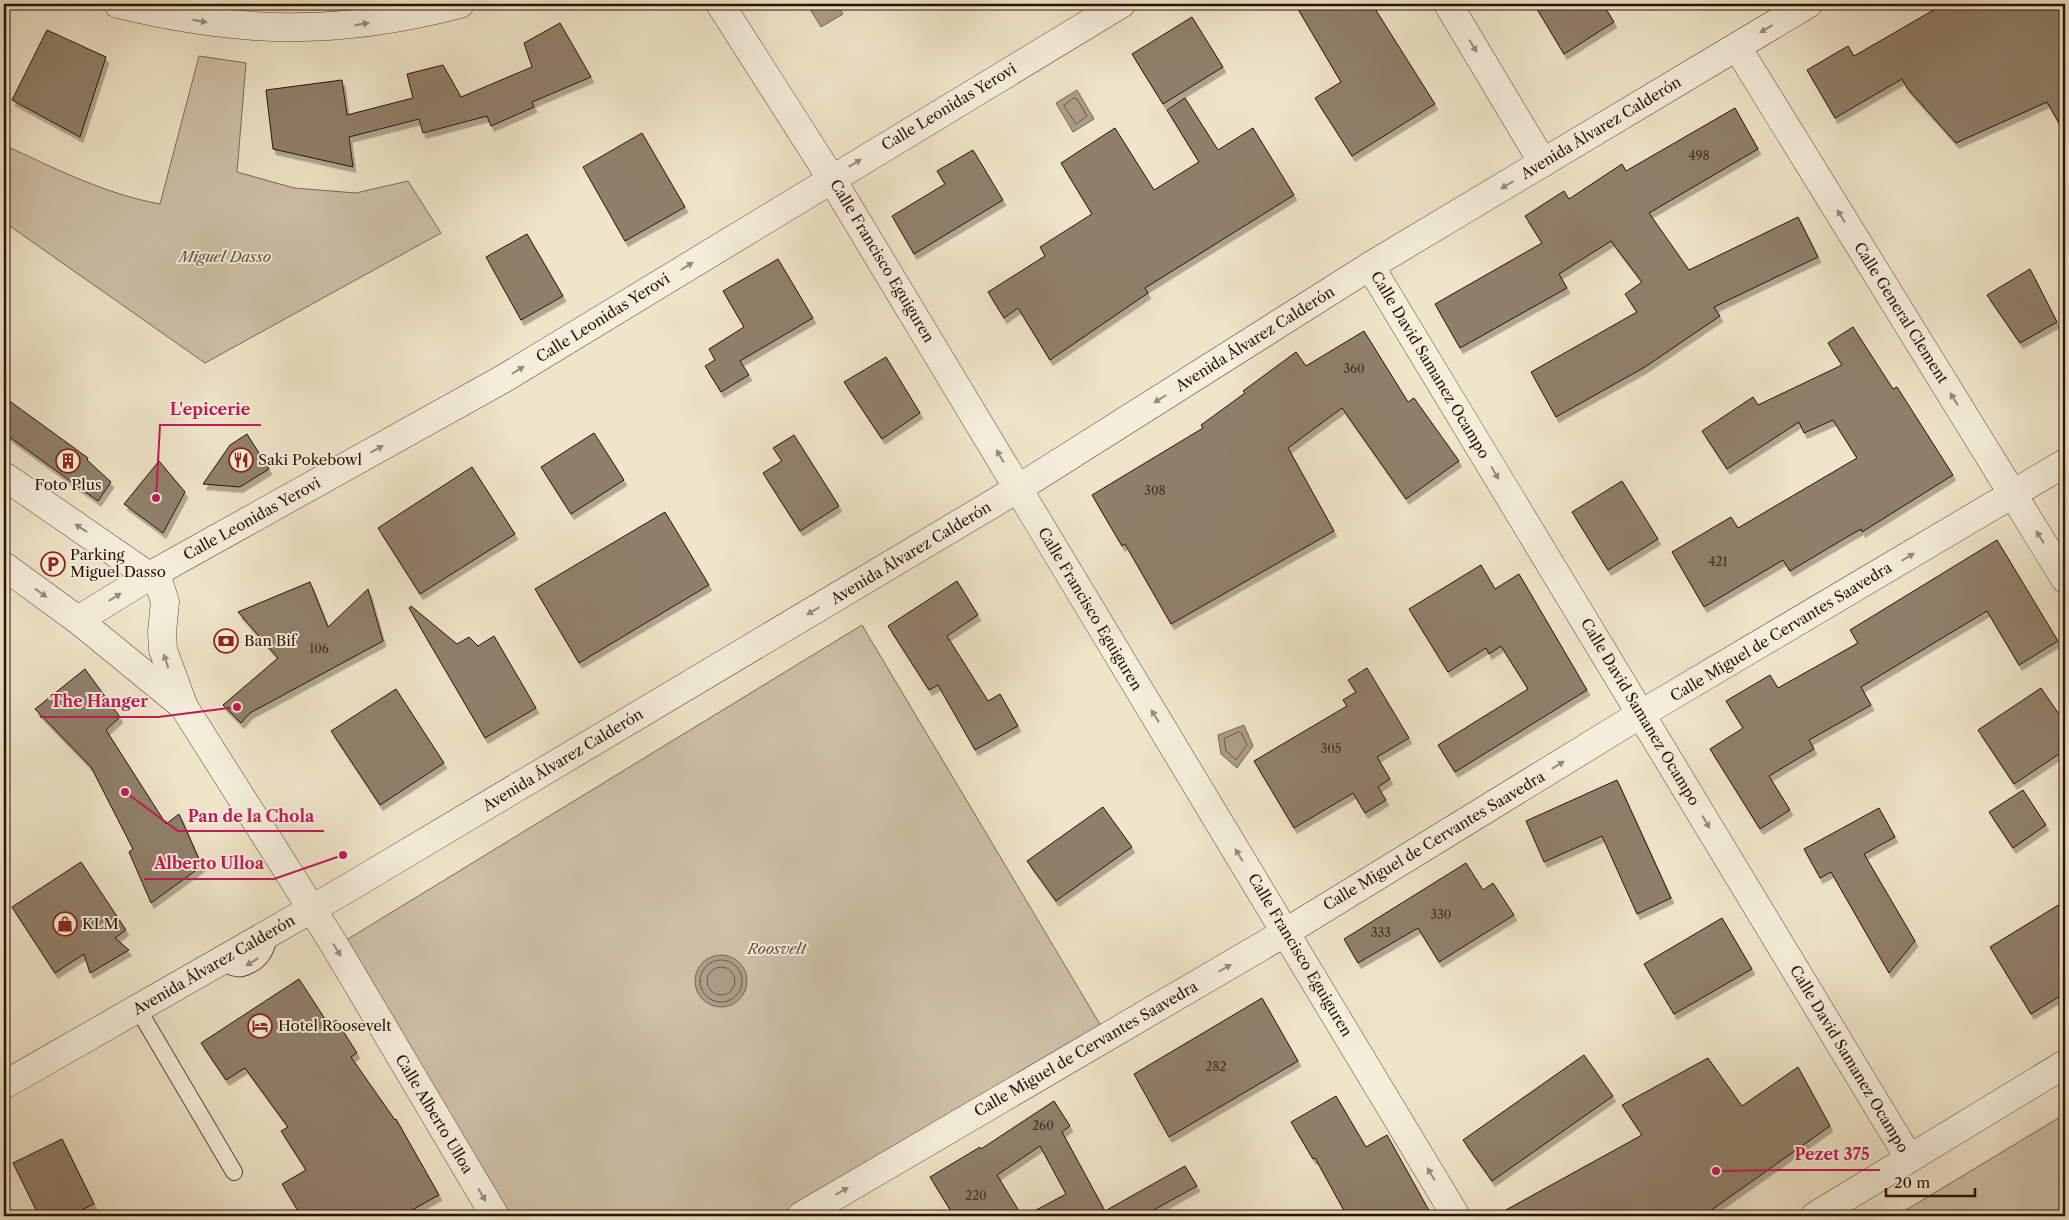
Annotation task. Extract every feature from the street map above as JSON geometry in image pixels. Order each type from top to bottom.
[{"type":"street","points":[[118,4],[214,23],[279,29],[345,26],[412,16],[460,4]]},
{"type":"street","name":"Calle Francisco Eguiguren","points":[[720,4],[831,178],[1456,1216]]},
{"type":"street","name":"Calle Leonidas Yerovi","points":[[78,620],[151,575],[503,379],[831,178],[1121,4]]},
{"type":"street","points":[[1448,4],[1544,163]]},
{"type":"street","name":"Avenida Álvarez Calderón","points":[[4,1085],[312,908],[1019,488],[1370,266],[1808,4]]},
{"type":"street","name":"Calle General Clement","points":[[1736,47],[2065,578]]},
{"type":"street","name":"Calle David Samanez Ocampo","points":[[1370,266],[1909,1158]]},
{"type":"street","name":"Calle Miguel de Cervantes Saavedra","points":[[812,1213],[1286,932],[1641,714],[2065,463]]},
{"type":"street","points":[[4,476],[151,575],[159,583],[164,592],[163,650],[184,706]]},
{"type":"street","points":[[4,566],[78,620],[184,706]]},
{"type":"street","name":"Calle Alberto Ulloa","points":[[184,706],[312,908],[495,1216]]},
{"type":"street","points":[[1815,1216],[2065,1064]]},
{"type":"lane","points":[[138,1009],[234,1172]]},
{"type":"green space","name":"Miguel Dasso","points":[[199,56],[246,63],[237,172],[294,188],[356,193],[408,181],[441,233],[205,363],[4,222],[4,145],[100,187],[140,200],[160,204]]},
{"type":"green space","name":"Roosvelt","points":[[862,625],[1101,1026],[781,1216],[508,1216],[343,942]]},
{"type":"green space","points":[[2065,1114],[2065,1216],[1896,1216]]},
{"type":"water","points":[[807,4],[837,4],[843,14],[821,27]]},
{"type":"water","points":[[1077,90],[1094,119],[1073,132],[1056,103]]},
{"type":"water","points":[[1244,725],[1253,746],[1237,768],[1221,754],[1218,735]]},
{"type":"water","points":[[721,955],[731,957],[739,963],[745,971],[747,981],[745,991],[739,999],[731,1005],[721,1007],[711,1005],[703,999],[697,991],[695,981],[697,971],[703,963],[711,957]]},
{"type":"building","points":[[1295,4],[1372,4],[1435,104],[1352,156],[1315,98],[1341,82]]},
{"type":"building","points":[[1534,4],[1603,4],[1614,22],[1564,54]]},
{"type":"building","points":[[1944,4],[2065,4],[2065,134],[2047,102],[1956,143],[1907,88],[1902,79],[1835,118],[1807,70],[1848,46],[1854,56]]},
{"type":"building","points":[[1192,17],[1223,67],[1163,104],[1132,54]]},
{"type":"building","points":[[560,23],[591,77],[532,102],[534,107],[491,126],[487,116],[423,133],[419,119],[349,137],[353,167],[273,149],[266,90],[342,80],[347,115],[413,98],[407,74],[443,65],[461,97],[532,67],[524,43]]},
{"type":"building","points":[[47,30],[106,57],[80,137],[12,100]]},
{"type":"building","points":[[1185,98],[1218,150],[1253,128],[1294,195],[1145,288],[1148,293],[1050,360],[1018,308],[1004,318],[988,292],[1045,256],[1040,247],[1092,214],[1061,163],[1115,128],[1154,190],[1199,162],[1167,110]]},
{"type":"building","points":[[1735,108],[1758,149],[1649,213],[1689,270],[1798,217],[1818,257],[1714,307],[1720,316],[1645,367],[1556,417],[1531,372],[1637,312],[1625,294],[1642,282],[1611,241],[1559,274],[1567,288],[1460,348],[1435,304],[1542,243],[1525,216],[1564,191],[1569,199],[1622,164],[1626,171]]},
{"type":"building","points":[[642,133],[685,207],[625,241],[583,167]]},
{"type":"building","points":[[973,150],[1003,200],[914,254],[892,216],[945,184],[937,171]]},
{"type":"building","points":[[527,234],[563,296],[521,320],[486,257]]},
{"type":"building","points":[[778,259],[813,318],[740,361],[749,375],[721,392],[705,366],[715,360],[709,349],[744,327],[723,291]]},
{"type":"building","points":[[2030,269],[2057,322],[2020,343],[1987,295]]},
{"type":"building","points":[[1853,327],[1893,389],[1897,387],[1953,475],[1862,532],[1861,529],[1790,571],[1783,560],[1704,607],[1672,552],[1731,517],[1738,528],[1857,458],[1833,420],[1804,433],[1799,422],[1727,469],[1702,431],[1753,397],[1758,405],[1842,365],[1828,343]]},
{"type":"building","points":[[1364,331],[1408,402],[1414,398],[1459,461],[1406,499],[1342,408],[1288,448],[1334,531],[1171,624],[1125,544],[1122,546],[1092,495],[1203,428],[1201,425],[1296,352],[1306,366]]},
{"type":"building","points":[[886,357],[920,413],[882,439],[844,382]]},
{"type":"building","points":[[4,397],[88,458],[87,460],[111,482],[98,501],[4,433]]},
{"type":"building","points":[[594,433],[624,480],[571,514],[541,467]]},
{"type":"building","name":"Saki Pokebowl","points":[[247,434],[269,469],[240,487],[203,484],[230,445]]},
{"type":"building","points":[[794,435],[839,506],[800,531],[763,473],[782,461],[773,448]]},
{"type":"building","points":[[159,461],[185,492],[163,533],[124,504]]},
{"type":"building","points":[[472,467],[515,534],[420,594],[378,528]]},
{"type":"building","points":[[1622,481],[1658,539],[1608,570],[1572,512]]},
{"type":"building","points":[[665,512],[709,585],[579,663],[535,589]]},
{"type":"building","points":[[1997,540],[2058,641],[2019,665],[1987,611],[1861,687],[1871,705],[1809,740],[1814,749],[1769,776],[1790,810],[1760,829],[1710,749],[1743,728],[1726,701],[1770,675],[1778,688],[1858,643],[1850,630]]},
{"type":"building","points":[[1481,565],[1495,589],[1519,574],[1587,690],[1455,772],[1438,745],[1528,689],[1501,646],[1489,654],[1486,648],[1448,672],[1409,609]]},
{"type":"building","points":[[957,581],[978,615],[947,636],[988,701],[1000,694],[1018,726],[975,750],[938,685],[929,690],[888,626]]},
{"type":"building","points":[[310,582],[328,627],[368,589],[383,641],[250,713],[241,723],[223,705],[278,658],[238,612]]},
{"type":"building","points":[[411,606],[457,644],[469,637],[478,646],[494,636],[536,708],[485,738],[409,608]]},
{"type":"building","points":[[1367,668],[1409,738],[1377,757],[1390,779],[1378,787],[1386,800],[1365,813],[1353,793],[1294,828],[1254,761],[1347,706],[1343,700],[1356,692],[1348,680]]},
{"type":"building","points":[[85,669],[120,717],[106,730],[166,824],[179,814],[202,866],[151,903],[129,852],[133,849],[91,767],[35,709]]},
{"type":"building","points":[[2041,688],[2065,723],[2065,750],[2014,784],[1978,730]]},
{"type":"building","points":[[396,689],[444,763],[380,805],[331,731]]},
{"type":"building","points":[[1617,780],[1671,898],[1637,914],[1602,836],[1544,862],[1526,821]]},
{"type":"building","points":[[2023,790],[2046,825],[2013,848],[1989,812]]},
{"type":"building","points":[[1103,807],[1132,847],[1056,901],[1027,861]]},
{"type":"building","points":[[1879,808],[1895,837],[1864,854],[1915,941],[1889,973],[1831,872],[1820,878],[1804,849]]},
{"type":"building","points":[[81,862],[126,930],[115,938],[129,950],[90,973],[84,954],[55,973],[12,907]]},
{"type":"building","points":[[1466,863],[1483,890],[1493,883],[1514,915],[1439,962],[1418,928],[1358,963],[1344,939]]},
{"type":"building","points":[[2065,901],[2065,993],[2031,1014],[1990,947]]},
{"type":"building","points":[[1722,918],[1752,969],[1674,1014],[1644,964]]},
{"type":"building","points":[[299,979],[329,1025],[336,1020],[357,1053],[351,1057],[396,1119],[439,1195],[401,1216],[301,1216],[282,1184],[306,1170],[281,1131],[288,1127],[245,1068],[226,1080],[201,1043]]},
{"type":"building","points":[[1262,998],[1298,1061],[1169,1137],[1134,1074]]},
{"type":"building","points":[[1584,1055],[1613,1096],[1492,1181],[1463,1140]]},
{"type":"building","points":[[1708,1058],[1742,1106],[1798,1067],[1830,1126],[1703,1216],[1495,1216],[1642,1135],[1622,1105]]},
{"type":"building","points":[[1336,1096],[1366,1147],[1387,1135],[1432,1216],[1347,1216],[1315,1158],[1313,1159],[1291,1122]]},
{"type":"building","points":[[1054,1101],[1070,1126],[1062,1132],[1105,1211],[1185,1166],[1197,1186],[1143,1216],[1025,1216],[1066,1194],[1040,1146],[997,1175],[1022,1216],[954,1216],[930,1177],[980,1147],[981,1149]]},
{"type":"building","points":[[62,1139],[94,1204],[69,1216],[39,1216],[13,1163]]},
{"type":"place","name":"Saki Pokebowl","points":[[241,460]]},
{"type":"place","name":"Foto Plus","points":[[68,461]]},
{"type":"place","name":"L'epicerie","points":[[156,498]]},
{"type":"place","name":"Parking Miguel Dasso","points":[[53,564]]},
{"type":"place","name":"Ban Bif","points":[[226,641]]},
{"type":"place","name":"The Hanger","points":[[237,707]]},
{"type":"place","name":"Pan de la Chola","points":[[125,792]]},
{"type":"place","name":"Alberto Ulloa","points":[[343,855]]},
{"type":"place","name":"KLM","points":[[65,924]]},
{"type":"place","name":"Hotel Roosevelt","points":[[260,1026]]},
{"type":"place","name":"Pezet 375","points":[[1716,1171]]}]
